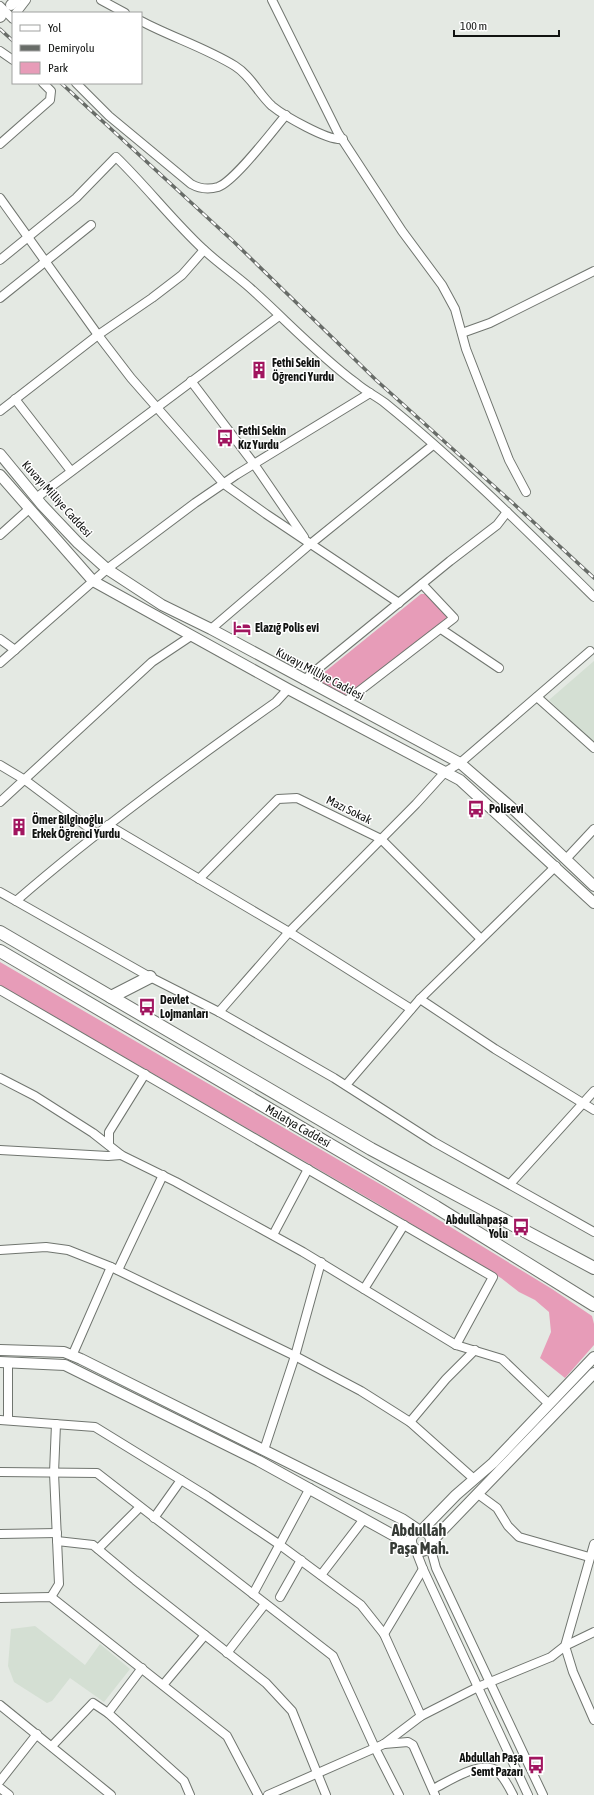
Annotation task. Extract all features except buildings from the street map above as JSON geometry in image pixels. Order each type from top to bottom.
[{"type":"highway","name":"Malatya Caddesi","points":[[0,932],[371,1149],[594,1268]]},
{"type":"highway","name":"Malatya Caddesi","points":[[0,951],[436,1207],[594,1305]]},
{"type":"highway","points":[[111,997],[150,977]]},
{"type":"main road","name":"Kuvayı Milliye Caddesi","points":[[0,454],[36,498],[78,543],[107,569],[162,605],[211,629],[460,763],[512,808],[594,886]]},
{"type":"main road","points":[[0,474],[29,509],[93,580],[288,689],[460,780],[556,866],[594,903]]},
{"type":"main road","points":[[0,1350],[64,1352],[402,1519],[420,1531],[429,1534],[431,1544]]},
{"type":"main road","points":[[414,1548],[412,1537],[414,1533],[420,1531],[493,1462],[594,1357]]},
{"type":"main road","points":[[4,1362],[65,1366],[310,1488],[414,1548],[424,1551],[594,1373]]},
{"type":"street","points":[[9,10],[26,0]]},
{"type":"street","points":[[101,0],[123,12]]},
{"type":"street","points":[[272,0],[343,139],[402,231],[442,285],[455,309],[466,349],[510,460],[526,492]]},
{"type":"street","points":[[142,22],[236,66],[246,74],[273,106],[308,128],[335,140],[343,139]]},
{"type":"street","points":[[0,51],[12,59]]},
{"type":"street","points":[[0,144],[50,100],[51,91],[44,84]]},
{"type":"street","points":[[77,84],[115,121],[191,184],[201,188],[212,189],[223,185],[246,163],[286,114]]},
{"type":"street","points":[[0,260],[76,198],[116,157],[155,197],[168,214],[204,250],[249,286],[316,350],[370,393],[384,402],[433,445],[507,512],[594,597]]},
{"type":"street","points":[[0,198],[98,335],[131,378],[224,484],[399,603]]},
{"type":"street","points":[[0,298],[47,262],[91,225]]},
{"type":"street","points":[[0,411],[98,335],[182,275],[204,250]]},
{"type":"street","points":[[462,333],[490,323],[594,271]]},
{"type":"street","points":[[36,498],[279,316]]},
{"type":"street","points":[[191,381],[254,464],[309,542]]},
{"type":"street","points":[[0,663],[93,580],[194,503],[254,464],[370,393]]},
{"type":"street","points":[[15,399],[71,471]]},
{"type":"street","points":[[211,629],[309,542],[433,445]]},
{"type":"street","points":[[0,535],[29,509]]},
{"type":"street","points":[[304,680],[497,525],[507,512]]},
{"type":"street","points":[[345,702],[454,618],[422,584]]},
{"type":"street","points":[[440,629],[499,668]]},
{"type":"street","points":[[0,802],[152,662],[191,636]]},
{"type":"street","points":[[0,639],[15,650]]},
{"type":"street","points":[[219,1012],[289,932],[416,804],[445,772],[460,763],[590,651]]},
{"type":"street","points":[[16,901],[63,860],[172,776],[276,702],[288,689]]},
{"type":"street","points":[[537,697],[594,748]]},
{"type":"street","points":[[0,765],[25,780],[97,834]]},
{"type":"street","name":"Mazı Sokak","points":[[199,878],[278,799],[297,798],[381,839],[481,939]]},
{"type":"street","points":[[108,825],[289,932],[411,1009]]},
{"type":"street","points":[[566,859],[594,829]]},
{"type":"street","points":[[346,1085],[420,999],[556,866]]},
{"type":"street","points":[[0,892],[150,977],[219,1012],[346,1085],[434,1142],[594,1232]]},
{"type":"street","points":[[0,990],[494,1277],[456,1345]]},
{"type":"street","points":[[420,999],[495,1049],[594,1110]]},
{"type":"street","points":[[109,1145],[109,1132],[145,1074]]},
{"type":"street","points":[[0,1078],[35,1096],[93,1132],[121,1155],[163,1175],[321,1262],[456,1345],[502,1359],[549,1404]]},
{"type":"street","points":[[510,1184],[594,1091]]},
{"type":"street","points":[[0,1150],[108,1156],[121,1155]]},
{"type":"street","points":[[273,1235],[308,1169]]},
{"type":"street","points":[[72,1356],[163,1175]]},
{"type":"street","points":[[364,1289],[404,1225]]},
{"type":"street","points":[[0,1250],[46,1247],[68,1250],[115,1268],[295,1356],[361,1391],[410,1422],[474,1479]]},
{"type":"street","points":[[264,1450],[295,1356],[321,1262]]},
{"type":"street","points":[[410,1422],[446,1380],[475,1350]]},
{"type":"street","points":[[4,1362],[4,1420],[95,1427],[181,1480],[280,1545],[360,1605],[384,1634],[421,1716]]},
{"type":"street","points":[[51,1597],[60,1584],[54,1473],[56,1424]]},
{"type":"street","points":[[0,1472],[96,1473],[333,1656],[375,1748],[399,1795]]},
{"type":"street","points":[[154,1518],[181,1480]]},
{"type":"street","points":[[253,1594],[310,1488]]},
{"type":"street","points":[[478,1494],[497,1508],[508,1526],[520,1537],[589,1557]]},
{"type":"street","points":[[98,1549],[140,1507]]},
{"type":"street","points":[[321,1575],[364,1519]]},
{"type":"street","points":[[0,1534],[57,1537],[93,1545],[134,1580],[266,1683],[292,1711],[326,1795]]},
{"type":"street","points":[[431,1544],[436,1568],[543,1795]]},
{"type":"street","points":[[594,1544],[589,1557],[566,1646],[573,1672],[594,1720]]},
{"type":"street","points":[[414,1548],[528,1795]]},
{"type":"street","points":[[280,1597],[301,1560]]},
{"type":"street","points":[[384,1634],[423,1570]]},
{"type":"street","points":[[0,1598],[51,1597],[227,1736],[258,1795]]},
{"type":"street","points":[[227,1653],[265,1604]]},
{"type":"street","points":[[268,1795],[384,1744],[421,1716],[478,1687],[491,1683],[551,1657],[566,1646],[594,1632]]},
{"type":"street","points":[[163,1685],[205,1635]]},
{"type":"street","points":[[108,1713],[142,1668]]},
{"type":"street","points":[[52,1746],[93,1702],[108,1713],[184,1782],[190,1795]]},
{"type":"street","points":[[0,1705],[111,1795]]},
{"type":"street","points":[[0,1781],[37,1734]]},
{"type":"street","points":[[384,1744],[408,1742],[413,1745],[434,1792],[468,1772],[486,1768],[497,1771],[511,1794]]},
{"type":"street","points":[[0,1788],[9,1795]]},
{"type":"shaded area","points":[[594,661],[594,744],[549,700]]},
{"type":"shaded area","points":[[35,1626],[85,1665],[100,1644],[130,1669],[104,1702],[70,1678],[52,1701],[47,1703],[14,1682],[8,1666],[11,1629]]},
{"type":"green space","points":[[421,594],[425,594],[447,616],[446,620],[353,691],[345,695],[316,679]]},
{"type":"green space","points":[[0,962],[385,1187],[552,1289],[592,1316],[594,1324],[594,1345],[565,1378],[540,1358],[551,1332],[549,1312],[535,1300],[519,1292],[501,1278],[380,1205],[0,985]]},
{"type":"railway","points":[[0,29],[12,40]]},
{"type":"railway","points":[[62,84],[234,242],[376,380],[594,578]]},
{"type":"place","name":"Fethi Sekin Öğrenci Yurdu","points":[[259,370]]},
{"type":"place","name":"Fethi Sekin Kız Yurdu","points":[[225,438]]},
{"type":"place","name":"Elazığ Polis evi","points":[[242,628]]},
{"type":"place","name":"Polisevi","points":[[476,809]]},
{"type":"place","name":"Ömer Bilginoğlu Erkek Öğrenci Yurdu","points":[[19,827]]},
{"type":"place","name":"Devlet Lojmanları","points":[[147,1007]]},
{"type":"place","name":"Abdullahpaşa Yolu","points":[[521,1227]]},
{"type":"place","name":"Abdullah Paşa Semt Pazarı","points":[[536,1765]]},
{"type":"district","name":"Abdullah Paşa Mah.","points":[[419,1539]]}]
